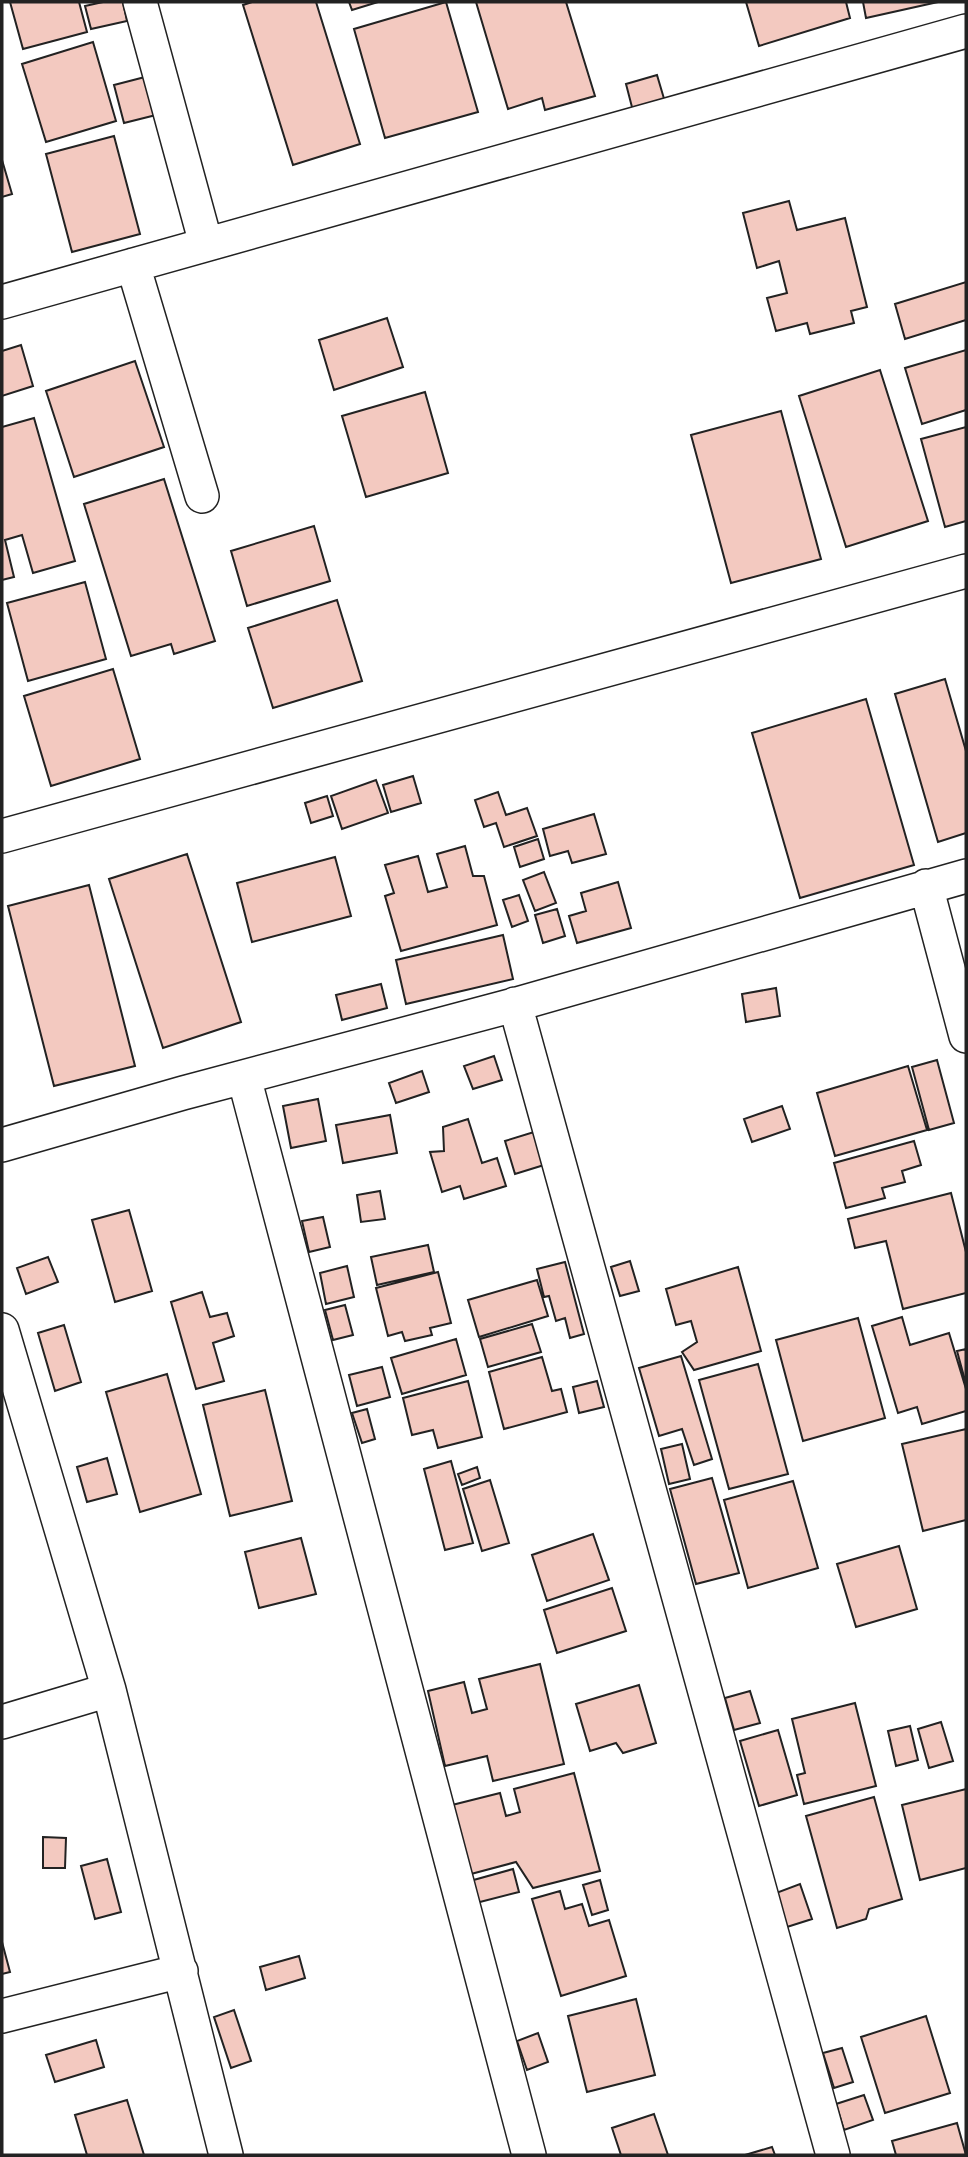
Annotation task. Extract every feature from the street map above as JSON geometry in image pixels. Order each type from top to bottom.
[{"type":"street","points":[[140,2],[206,244]]},
{"type":"street","points":[[2,302],[966,31]]},
{"type":"street","points":[[133,265],[202,496]]},
{"type":"street","points":[[2,836],[966,571]]},
{"type":"street","points":[[2,1145],[966,876]]},
{"type":"street","points":[[926,886],[966,1036]]},
{"type":"street","points":[[515,1004],[833,2155]]},
{"type":"street","points":[[244,1077],[529,2155]]},
{"type":"street","points":[[2,1330],[109,1690],[226,2155]]},
{"type":"street","points":[[2,1722],[109,1690]]},
{"type":"street","points":[[2,2016],[181,1971]]},
{"type":"building","points":[[10,2],[79,2],[87,32],[23,49]]},
{"type":"building","points":[[123,2],[127,21],[91,29],[85,6]]},
{"type":"building","points":[[252,2],[316,2],[360,144],[293,165],[243,5]]},
{"type":"building","points":[[349,2],[378,2],[352,10]]},
{"type":"building","points":[[446,2],[478,112],[385,138],[354,29]]},
{"type":"building","points":[[476,2],[566,2],[595,96],[545,110],[542,98],[508,109]]},
{"type":"building","points":[[746,2],[846,2],[850,18],[759,46]]},
{"type":"building","points":[[863,2],[938,2],[866,18]]},
{"type":"building","points":[[93,42],[116,121],[46,142],[22,64]]},
{"type":"building","points":[[657,75],[665,102],[633,111],[626,84]]},
{"type":"building","points":[[145,77],[156,115],[124,123],[114,85]]},
{"type":"building","points":[[114,136],[140,234],[72,252],[46,154]]},
{"type":"building","points":[[2,160],[12,194],[2,197]]},
{"type":"building","points":[[789,201],[797,230],[845,218],[867,307],[851,311],[854,323],[810,334],[807,323],[776,331],[767,298],[787,293],[779,261],[757,268],[743,213]]},
{"type":"building","points":[[966,282],[966,320],[905,339],[895,304]]},
{"type":"building","points":[[387,318],[403,367],[334,390],[319,340]]},
{"type":"building","points":[[21,345],[33,386],[2,396],[2,351]]},
{"type":"building","points":[[966,350],[966,410],[922,424],[905,368]]},
{"type":"building","points":[[135,361],[164,447],[74,477],[46,391]]},
{"type":"building","points":[[880,370],[928,521],[846,547],[799,396]]},
{"type":"building","points":[[425,392],[448,473],[366,497],[342,416]]},
{"type":"building","points":[[781,411],[821,559],[731,583],[691,435]]},
{"type":"building","points":[[34,418],[75,561],[33,573],[22,535],[5,540],[14,577],[2,580],[2,427]]},
{"type":"building","points":[[966,427],[966,521],[945,527],[921,439]]},
{"type":"building","points":[[164,479],[215,641],[174,654],[171,644],[131,656],[84,504]]},
{"type":"building","points":[[314,526],[330,581],[247,606],[231,551]]},
{"type":"building","points":[[85,582],[106,659],[28,681],[7,603]]},
{"type":"building","points":[[337,600],[362,681],[273,708],[248,628]]},
{"type":"building","points":[[113,669],[140,759],[51,786],[24,696]]},
{"type":"building","points":[[945,679],[966,751],[966,833],[938,842],[895,694]]},
{"type":"building","points":[[866,699],[914,865],[800,898],[752,733]]},
{"type":"building","points":[[413,776],[421,803],[391,812],[383,785]]},
{"type":"building","points":[[376,780],[388,813],[342,829],[331,796]]},
{"type":"building","points":[[498,792],[506,815],[527,808],[537,836],[504,847],[496,823],[484,827],[475,800]]},
{"type":"building","points":[[327,796],[333,816],[311,823],[305,803]]},
{"type":"building","points":[[594,814],[606,854],[572,863],[568,851],[550,856],[543,829]]},
{"type":"building","points":[[538,839],[544,859],[520,867],[514,847]]},
{"type":"building","points":[[465,846],[473,876],[484,876],[497,925],[401,951],[385,896],[394,893],[385,865],[418,856],[428,892],[447,887],[437,854]]},
{"type":"building","points":[[187,854],[241,1022],[163,1048],[109,879]]},
{"type":"building","points":[[335,857],[351,916],[252,942],[237,883]]},
{"type":"building","points":[[544,872],[556,903],[535,911],[523,880]]},
{"type":"building","points":[[618,882],[631,928],[577,943],[569,916],[586,911],[581,893]]},
{"type":"building","points":[[89,885],[135,1066],[54,1086],[8,906]]},
{"type":"building","points":[[519,895],[528,921],[512,927],[503,900]]},
{"type":"building","points":[[557,909],[565,936],[543,943],[535,915]]},
{"type":"building","points":[[503,935],[513,979],[406,1004],[396,960]]},
{"type":"building","points":[[381,984],[387,1008],[342,1020],[336,995]]},
{"type":"building","points":[[776,988],[780,1016],[746,1022],[742,994]]},
{"type":"building","points":[[494,1056],[502,1080],[473,1089],[464,1066]]},
{"type":"building","points":[[937,1060],[954,1123],[929,1130],[912,1067]]},
{"type":"building","points":[[908,1066],[927,1130],[835,1156],[817,1093]]},
{"type":"building","points":[[422,1071],[429,1092],[396,1103],[389,1083]]},
{"type":"building","points":[[318,1099],[326,1141],[291,1148],[283,1106]]},
{"type":"building","points":[[782,1106],[790,1129],[752,1142],[744,1119]]},
{"type":"building","points":[[390,1115],[397,1153],[343,1163],[336,1125]]},
{"type":"building","points":[[468,1119],[482,1163],[497,1158],[506,1186],[464,1199],[460,1186],[442,1192],[430,1152],[444,1151],[443,1127]]},
{"type":"building","points":[[534,1132],[544,1165],[515,1174],[505,1141]]},
{"type":"building","points":[[914,1141],[921,1165],[902,1171],[905,1182],[882,1188],[885,1198],[846,1208],[834,1163]]},
{"type":"building","points":[[380,1191],[385,1219],[361,1222],[357,1195]]},
{"type":"building","points":[[951,1193],[966,1252],[966,1293],[903,1309],[886,1241],[855,1248],[848,1219]]},
{"type":"building","points":[[129,1210],[152,1291],[115,1302],[92,1220]]},
{"type":"building","points":[[323,1217],[330,1247],[309,1252],[302,1221]]},
{"type":"building","points":[[428,1245],[434,1272],[377,1285],[371,1257]]},
{"type":"building","points":[[48,1257],[58,1282],[26,1294],[17,1268]]},
{"type":"building","points":[[630,1261],[639,1291],[620,1296],[611,1267]]},
{"type":"building","points":[[565,1262],[584,1334],[570,1338],[565,1318],[556,1321],[549,1296],[544,1297],[537,1269]]},
{"type":"building","points":[[347,1266],[354,1297],[326,1304],[320,1273]]},
{"type":"building","points":[[738,1267],[761,1351],[694,1370],[682,1352],[697,1342],[691,1321],[676,1325],[666,1289]]},
{"type":"building","points":[[438,1272],[451,1323],[430,1328],[432,1335],[405,1341],[402,1332],[388,1336],[376,1288]]},
{"type":"building","points":[[537,1280],[548,1316],[479,1337],[468,1300]]},
{"type":"building","points":[[202,1292],[210,1317],[227,1313],[234,1336],[213,1343],[224,1381],[196,1389],[171,1302]]},
{"type":"building","points":[[345,1305],[353,1335],[333,1340],[325,1310]]},
{"type":"building","points":[[902,1317],[910,1345],[949,1333],[966,1389],[966,1411],[922,1424],[917,1407],[898,1413],[872,1326]]},
{"type":"building","points":[[858,1318],[885,1418],[803,1441],[776,1340]]},
{"type":"building","points":[[532,1324],[541,1352],[488,1367],[480,1339]]},
{"type":"building","points":[[64,1325],[81,1382],[55,1391],[38,1333]]},
{"type":"building","points":[[456,1339],[466,1375],[402,1394],[391,1358]]},
{"type":"building","points":[[966,1349],[966,1384],[957,1351]]},
{"type":"building","points":[[681,1356],[712,1459],[694,1465],[682,1429],[659,1436],[639,1368]]},
{"type":"building","points":[[542,1357],[552,1391],[561,1389],[567,1412],[504,1429],[489,1372]]},
{"type":"building","points":[[758,1364],[788,1474],[729,1489],[699,1380]]},
{"type":"building","points":[[382,1367],[390,1397],[357,1406],[349,1375]]},
{"type":"building","points":[[167,1374],[201,1494],[140,1512],[106,1392]]},
{"type":"building","points":[[468,1381],[482,1437],[438,1448],[433,1430],[412,1435],[403,1398]]},
{"type":"building","points":[[597,1381],[604,1407],[579,1413],[573,1387]]},
{"type":"building","points":[[265,1390],[292,1501],[230,1516],[203,1405]]},
{"type":"building","points":[[367,1409],[375,1439],[362,1443],[352,1413]]},
{"type":"building","points":[[966,1429],[966,1520],[923,1531],[902,1444]]},
{"type":"building","points":[[682,1444],[690,1479],[669,1484],[661,1449]]},
{"type":"building","points":[[107,1458],[117,1494],[87,1502],[77,1467]]},
{"type":"building","points":[[451,1461],[473,1543],[445,1550],[424,1469]]},
{"type":"building","points":[[477,1467],[480,1478],[462,1485],[458,1474]]},
{"type":"building","points":[[712,1478],[739,1573],[696,1584],[670,1489]]},
{"type":"building","points":[[490,1480],[509,1543],[482,1551],[463,1489]]},
{"type":"building","points":[[793,1481],[818,1568],[748,1588],[724,1500]]},
{"type":"building","points":[[593,1534],[609,1580],[547,1601],[532,1555]]},
{"type":"building","points":[[301,1538],[316,1594],[259,1608],[245,1552]]},
{"type":"building","points":[[899,1546],[917,1609],[856,1627],[837,1564]]},
{"type":"building","points":[[612,1588],[626,1631],[557,1653],[544,1610]]},
{"type":"building","points":[[540,1664],[564,1764],[493,1781],[487,1756],[445,1766],[428,1691],[464,1682],[472,1713],[487,1709],[479,1679]]},
{"type":"building","points":[[639,1685],[656,1743],[623,1753],[616,1743],[590,1751],[576,1704]]},
{"type":"building","points":[[750,1691],[760,1723],[734,1730],[725,1698]]},
{"type":"building","points":[[855,1703],[876,1786],[804,1804],[797,1775],[805,1773],[792,1719]]},
{"type":"building","points":[[941,1722],[953,1761],[929,1768],[918,1729]]},
{"type":"building","points":[[910,1726],[918,1760],[896,1766],[888,1731]]},
{"type":"building","points":[[778,1730],[797,1795],[759,1806],[740,1741]]},
{"type":"building","points":[[574,1773],[600,1871],[533,1888],[516,1862],[471,1874],[452,1805],[500,1793],[506,1816],[520,1812],[514,1789]]},
{"type":"building","points":[[966,1789],[966,1868],[920,1880],[902,1805]]},
{"type":"building","points":[[874,1797],[902,1899],[869,1909],[866,1919],[837,1928],[806,1816]]},
{"type":"building","points":[[43,1837],[66,1838],[65,1868],[43,1868]]},
{"type":"building","points":[[107,1859],[121,1912],[95,1919],[81,1866]]},
{"type":"building","points":[[513,1869],[519,1892],[476,1903],[470,1881]]},
{"type":"building","points":[[600,1880],[608,1910],[592,1915],[583,1885]]},
{"type":"building","points":[[800,1884],[812,1919],[787,1927],[776,1893]]},
{"type":"building","points":[[560,1891],[565,1909],[582,1904],[589,1926],[609,1920],[626,1976],[561,1996],[532,1899]]},
{"type":"building","points":[[2,1942],[10,1972],[2,1974]]},
{"type":"building","points":[[299,1956],[305,1978],[266,1990],[260,1967]]},
{"type":"building","points":[[636,1999],[655,2075],[587,2092],[568,2016]]},
{"type":"building","points":[[234,2010],[251,2061],[231,2068],[214,2017]]},
{"type":"building","points":[[926,2016],[950,2093],[885,2113],[861,2037]]},
{"type":"building","points":[[538,2033],[548,2062],[527,2070],[517,2041]]},
{"type":"building","points":[[96,2040],[104,2067],[55,2082],[46,2055]]},
{"type":"building","points":[[842,2048],[853,2082],[834,2088],[823,2053]]},
{"type":"building","points":[[864,2095],[873,2120],[844,2130],[836,2104]]},
{"type":"building","points":[[127,2100],[144,2155],[87,2155],[75,2115]]},
{"type":"building","points":[[654,2114],[668,2155],[621,2155],[612,2128]]},
{"type":"building","points":[[957,2123],[966,2155],[896,2155],[892,2141]]},
{"type":"building","points":[[772,2147],[775,2155],[745,2155]]}]
